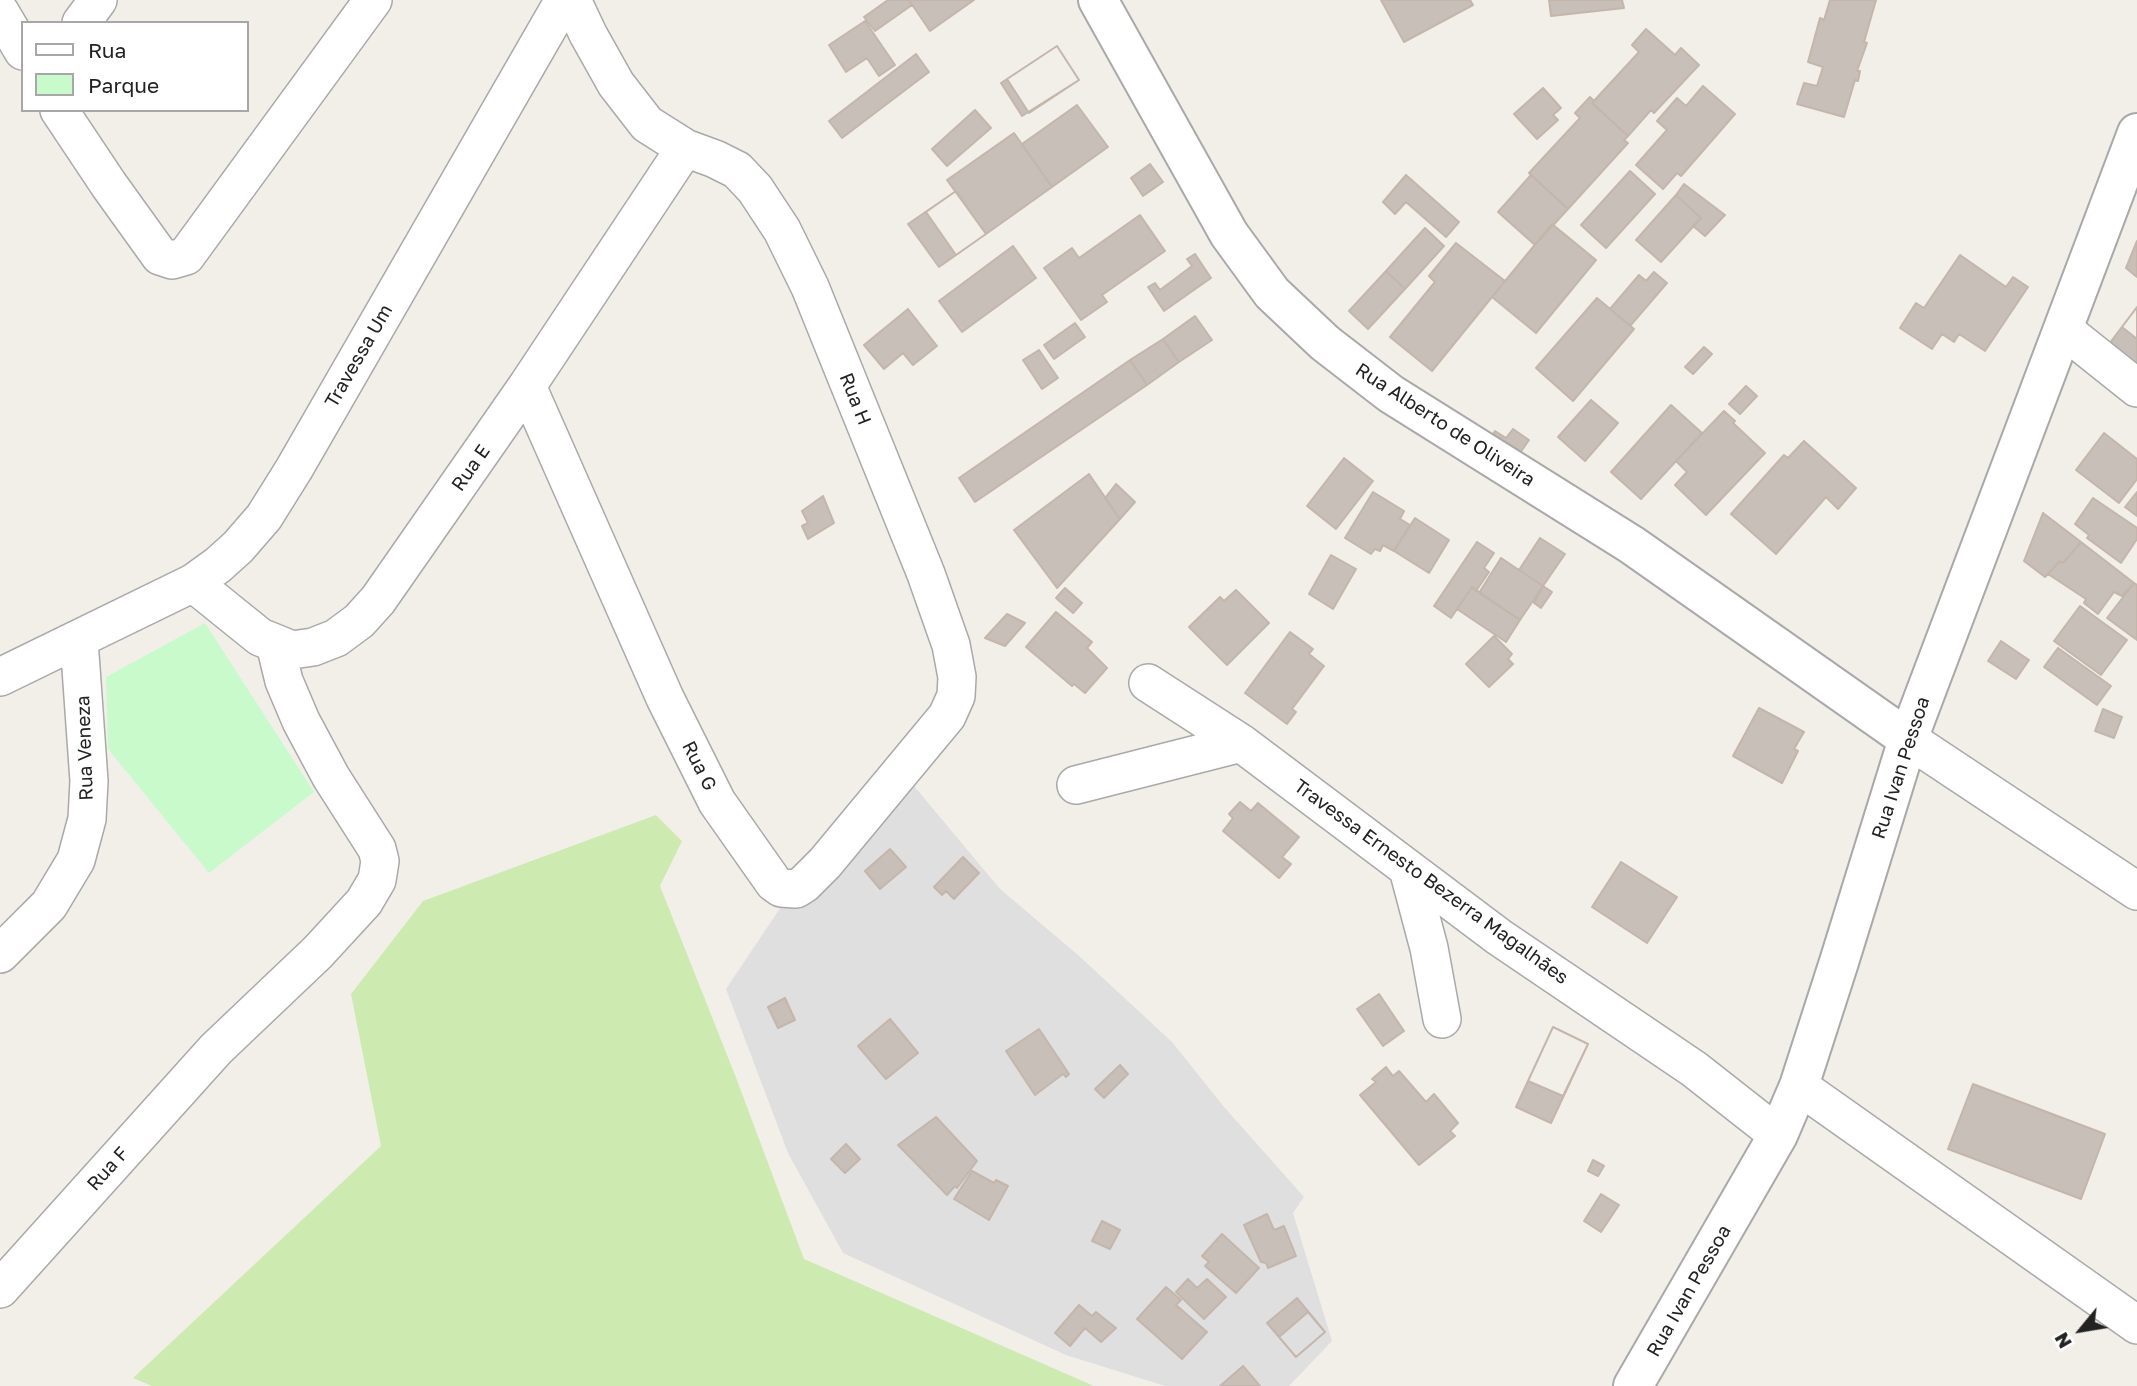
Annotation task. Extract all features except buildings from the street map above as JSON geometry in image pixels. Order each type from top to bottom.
[{"type":"street","points":[[82,21],[98,0]]},
{"type":"street","points":[[60,112],[108,185],[160,256],[172,260],[186,256],[373,0]]},
{"type":"street","name":"Travessa Um","points":[[0,677],[193,583],[238,547],[264,517],[564,0]]},
{"type":"street","name":"Rua H","points":[[572,0],[616,84],[647,124],[685,148],[737,170],[755,189],[782,230],[810,287],[926,574],[951,645],[957,677],[956,696]]},
{"type":"street","name":"Rua Alberto de Oliveira","points":[[1098,0],[1229,234],[1272,293],[1325,343],[1391,394],[1632,545],[1908,739]]},
{"type":"street","points":[[0,12],[21,48]]},
{"type":"street","name":"Rua Ivan Pessoa","points":[[1633,1386],[1779,1135],[1799,1086],[1908,739],[2137,133]]},
{"type":"street","name":"Rua E","points":[[193,583],[260,638],[292,650],[313,647],[336,638],[359,621],[378,600],[527,386],[685,148]]},
{"type":"street","points":[[2063,329],[2137,388]]},
{"type":"street","name":"Rua G","points":[[527,386],[664,698],[717,802],[774,883],[781,888],[796,889],[825,863],[947,716],[956,696]]},
{"type":"street","name":"Rua Veneza","points":[[0,954],[49,905],[76,860],[87,820],[89,781],[79,640]]},
{"type":"street","name":"Rua F","points":[[0,1289],[216,1049],[318,953],[364,902],[377,880],[380,861],[377,849],[331,777],[301,721],[284,681],[275,644]]},
{"type":"street","name":"Travessa Ernesto Bezerra Magalhães","points":[[1148,683],[1241,743],[1499,937],[1694,1069],[1779,1135]]},
{"type":"street","points":[[1908,739],[2137,891]]},
{"type":"street","points":[[1076,785],[1241,743]]},
{"type":"street","points":[[1408,869],[1429,947],[1442,1019]]},
{"type":"street","points":[[1799,1086],[2137,1325]]},
{"type":"shaded area","points":[[909,780],[1000,889],[1078,955],[1172,1042],[1225,1108],[1304,1197],[1293,1213],[1332,1341],[1289,1386],[1165,1386],[1066,1355],[843,1253],[788,1153],[726,989],[795,886]]},
{"type":"green space","points":[[205,623],[314,792],[209,873],[108,749],[106,677]]},
{"type":"green space","points":[[656,815],[682,841],[660,886],[804,1259],[1094,1386],[152,1386],[133,1378],[381,1146],[351,994],[423,901]]}]
